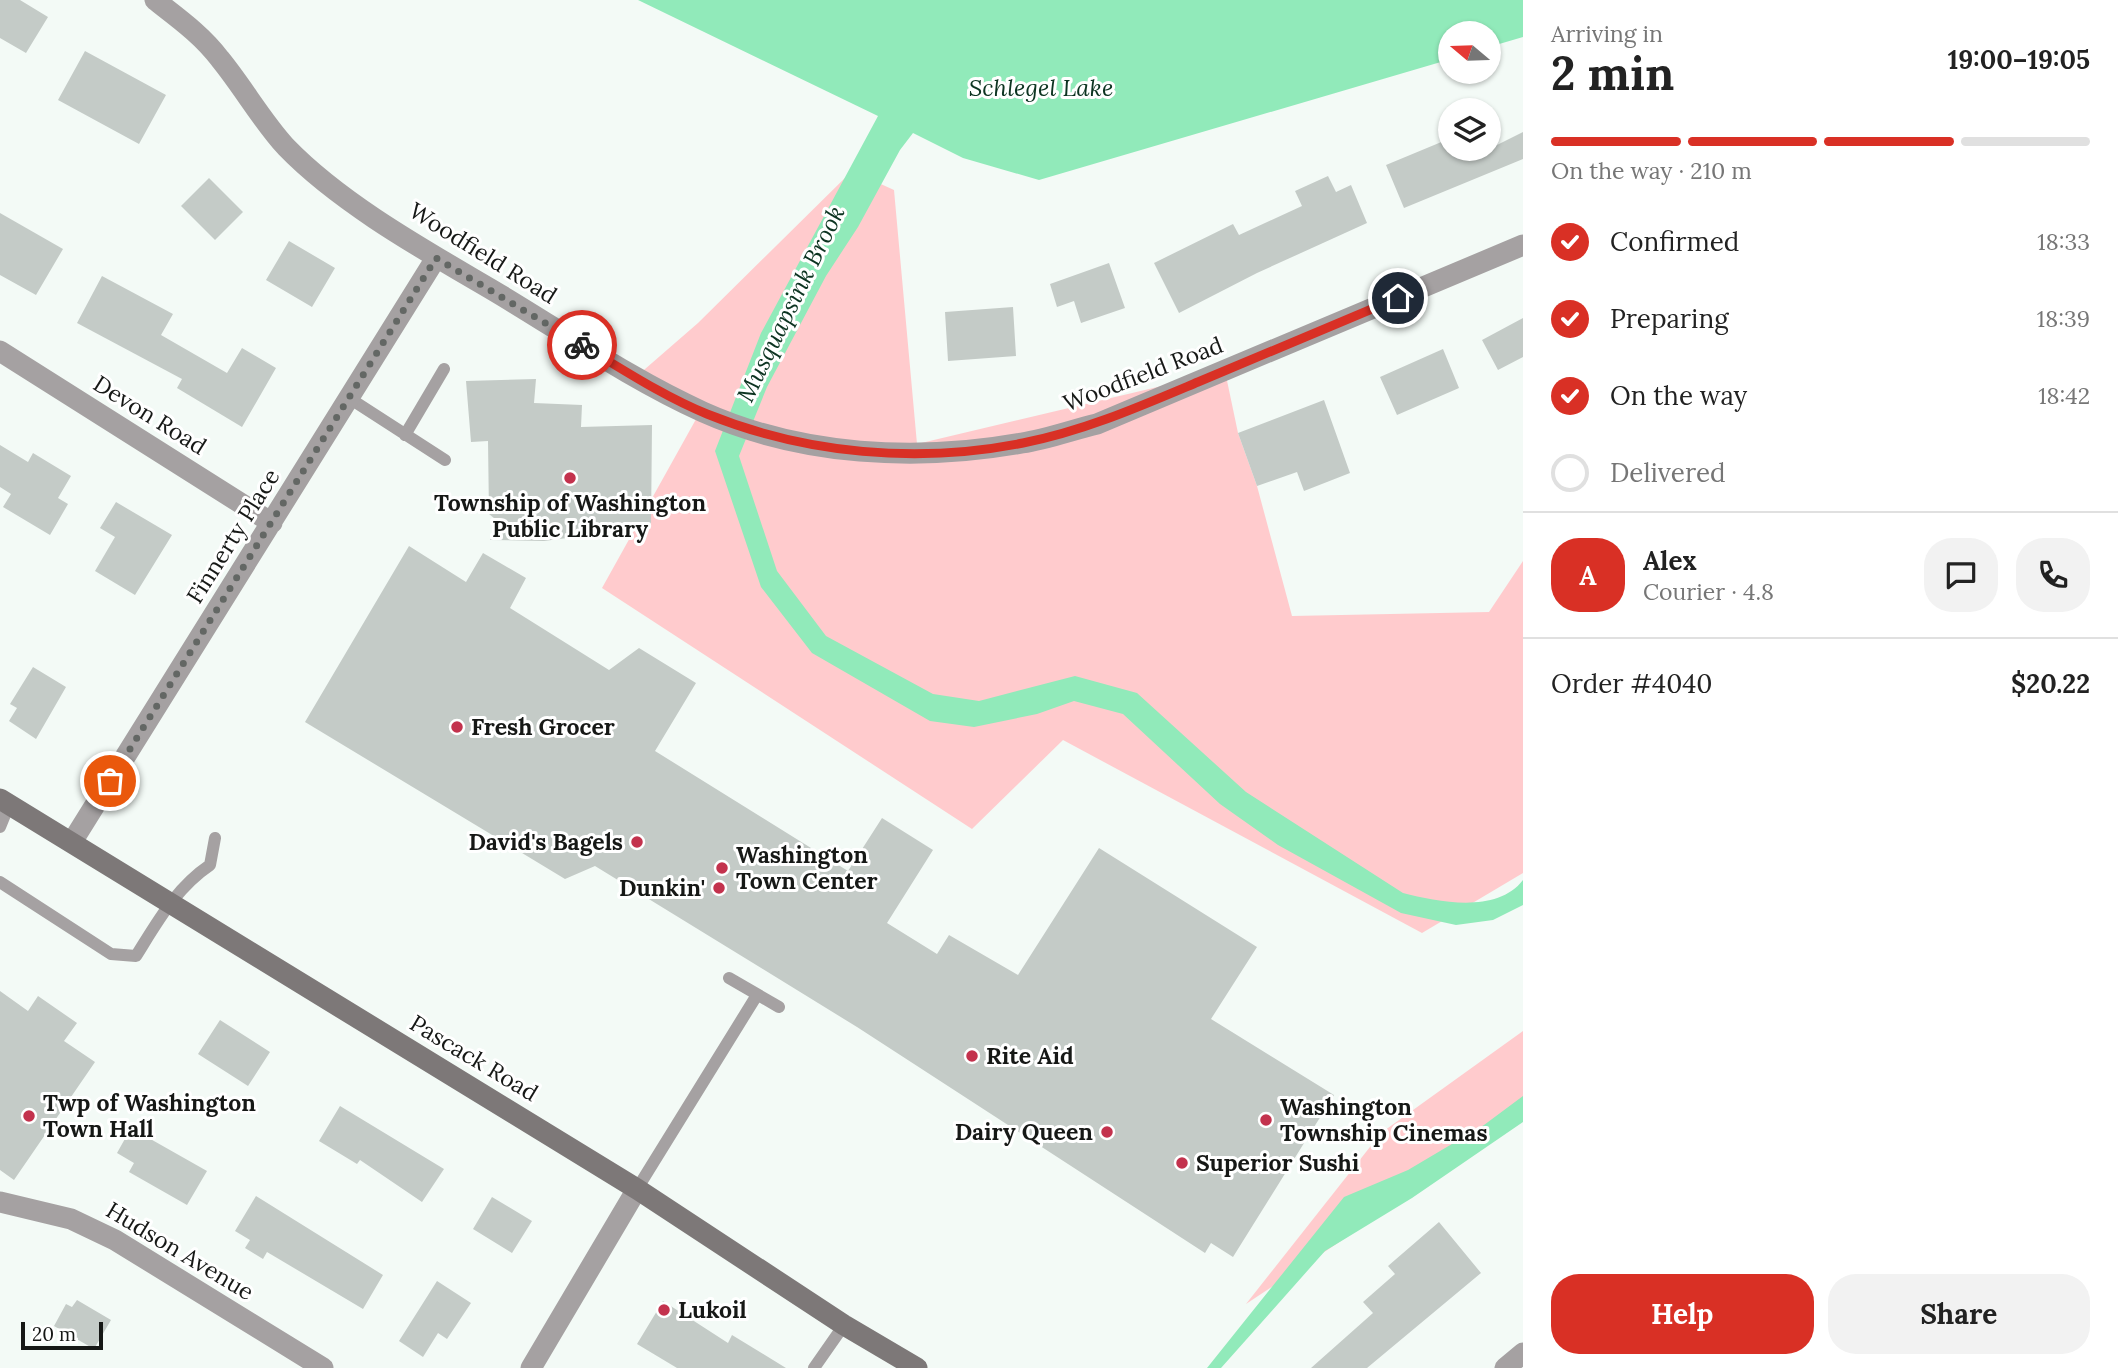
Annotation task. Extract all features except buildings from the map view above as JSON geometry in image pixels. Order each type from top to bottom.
[{"type":"street","name":"Woodfield Road","points":[[155,0],[191,27],[219,56],[286,146],[328,183],[436,258],[648,384],[718,418],[763,434],[819,446],[890,453],[952,453],[1023,443],[1097,424],[1523,245]]},
{"type":"street","name":"Finnerty Place","points":[[72,842],[436,258]]},
{"type":"street","name":"Devon Road","points":[[0,351],[272,523]]},
{"type":"street","name":"Pascack Road","points":[[5,802],[637,1188],[844,1325],[917,1368]]},
{"type":"street","points":[[531,1368],[637,1188]]},
{"type":"street","name":"Hudson Avenue","points":[[0,1202],[71,1219],[115,1240],[323,1368]]},
{"type":"street","points":[[1505,1368],[1523,1353]]},
{"type":"lane","points":[[405,435],[444,369]]},
{"type":"lane","points":[[349,398],[445,460]]},
{"type":"lane","points":[[0,827],[5,802]]},
{"type":"lane","points":[[0,882],[111,954],[136,956],[169,903],[190,878],[210,865],[215,838]]},
{"type":"lane","points":[[729,978],[779,1007]]},
{"type":"lane","points":[[637,1188],[757,995]]},
{"type":"lane","points":[[814,1368],[844,1325]]},
{"type":"shaded area","points":[[852,171],[894,190],[917,444],[1225,371],[1238,433],[1257,486],[1292,616],[1489,612],[1523,561],[1523,873],[1422,933],[1063,740],[972,829],[602,588],[700,412],[637,376],[698,323]]},
{"type":"shaded area","points":[[1523,1031],[1523,1120],[1246,1304],[1381,1133]]},
{"type":"water","name":"Schlegel Lake","points":[[638,0],[1523,0],[1523,37],[1502,43],[1502,21],[1438,21],[1438,63],[1039,180],[963,158],[913,133],[900,150],[858,227],[826,276],[767,387],[739,456],[777,571],[826,636],[933,694],[979,701],[1075,676],[1137,693],[1246,792],[1403,893],[1433,900],[1467,903],[1498,898],[1512,891],[1523,880],[1523,905],[1493,920],[1456,925],[1401,913],[1278,845],[1220,804],[1123,714],[1074,701],[1037,714],[974,727],[930,721],[812,653],[761,587],[715,451],[761,333],[878,116]]},
{"type":"water","points":[[1523,1096],[1523,1122],[1412,1198],[1325,1251],[1221,1368],[1207,1368],[1344,1197],[1408,1170],[1484,1125]]},
{"type":"way so far","points":[[110,781],[436,258],[582,345]]},
{"type":"place","name":"Township of Washington Public Library","points":[[570,478]]},
{"type":"place","name":"Fresh Grocer","points":[[457,727]]},
{"type":"place","name":"David's Bagels","points":[[637,842]]},
{"type":"place","name":"Washington Town Center","points":[[722,868]]},
{"type":"place","name":"Dunkin'","points":[[719,888]]},
{"type":"place","name":"Rite Aid","points":[[972,1056]]},
{"type":"place","name":"Twp of Washington Town Hall","points":[[29,1116]]},
{"type":"place","name":"Washington Township Cinemas","points":[[1266,1120]]},
{"type":"place","name":"Dairy Queen","points":[[1107,1132]]},
{"type":"place","name":"Superior Sushi","points":[[1182,1163]]},
{"type":"place","name":"Lukoil","points":[[664,1310]]},
{"type":"route","points":[[582,345],[656,389],[705,413],[763,434],[819,446],[890,453],[952,453],[1023,443],[1097,424],[1398,298]]},
{"type":"water label","name":"Musquapsink Brook","points":[[791,304]]}]
